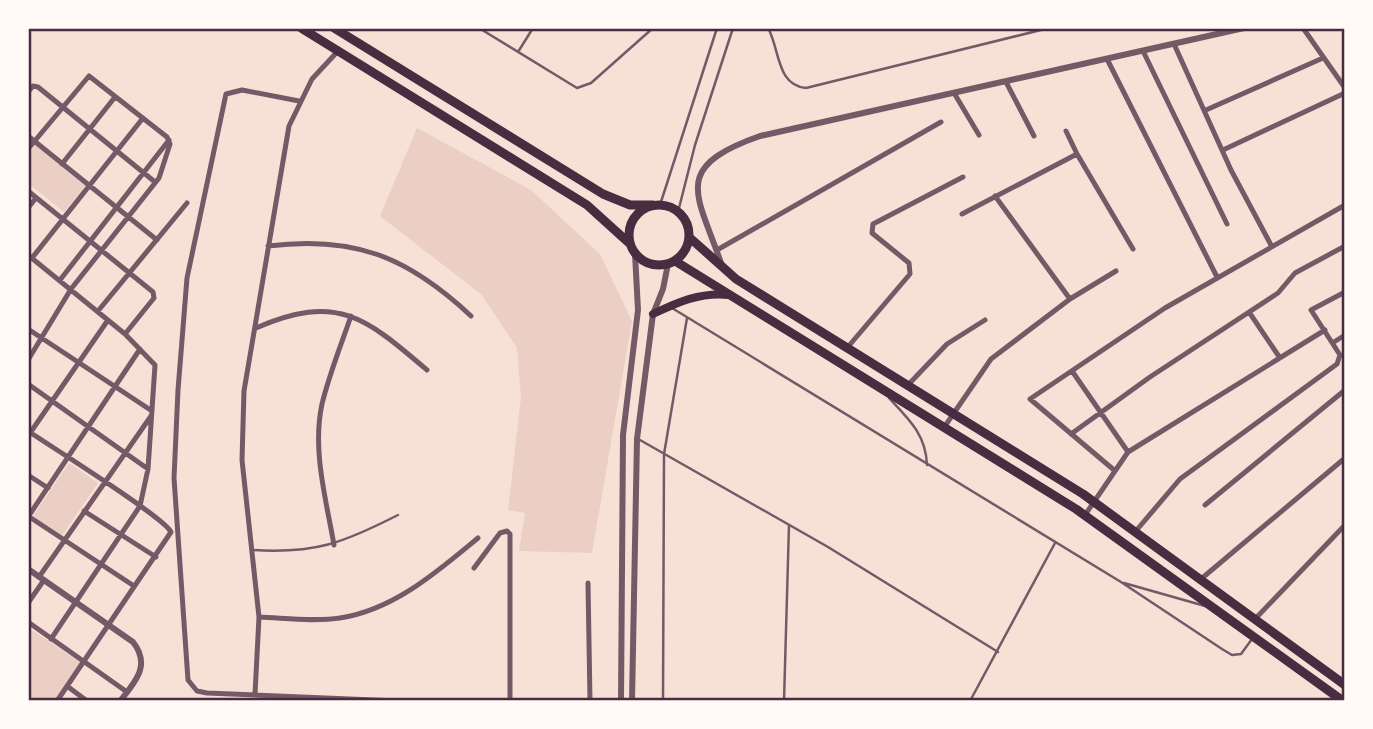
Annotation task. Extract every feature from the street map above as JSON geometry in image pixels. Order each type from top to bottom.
[{"type":"highway","points":[[301,28],[587,205],[629,243],[635,254],[653,265],[671,262],[687,247],[688,226],[678,212],[657,205],[630,205],[603,194],[334,28]]},
{"type":"highway","points":[[629,243],[628,230],[633,218],[642,209],[657,205]]},
{"type":"highway","points":[[689,237],[723,270],[1093,502],[1345,685]]},
{"type":"highway","points":[[671,262],[735,295],[1085,515],[1343,701]]},
{"type":"main road","points":[[653,314],[711,293],[735,295]]},
{"type":"street","points":[[723,270],[696,194],[701,170],[717,155],[760,136],[1244,28]]},
{"type":"street","points":[[1303,28],[1345,88]]},
{"type":"street","points":[[1174,44],[1271,245]]},
{"type":"street","points":[[256,694],[259,617],[245,500],[242,423],[247,372],[284,146],[299,101],[312,79],[338,51]]},
{"type":"street","points":[[1143,51],[1227,225]]},
{"type":"street","points":[[1206,110],[1323,58]]},
{"type":"street","points":[[1107,59],[1217,277]]},
{"type":"street","points":[[28,149],[86,77],[92,77],[169,140]]},
{"type":"street","points":[[1006,82],[1034,136]]},
{"type":"street","points":[[28,92],[35,86],[155,182]]},
{"type":"street","points":[[299,101],[242,90],[226,94],[222,102],[187,278],[174,478],[188,680],[197,691],[207,693],[398,701]]},
{"type":"street","points":[[954,93],[979,135]]},
{"type":"street","points":[[1223,150],[1345,93]]},
{"type":"street","points":[[62,164],[115,97]]},
{"type":"street","points":[[51,639],[140,506],[148,469],[155,365],[125,334],[30,257],[143,118]]},
{"type":"street","points":[[717,250],[941,122]]},
{"type":"street","points":[[1066,131],[1133,249]]},
{"type":"street","points":[[28,136],[157,240]]},
{"type":"street","points":[[60,280],[169,140]]},
{"type":"street","points":[[28,360],[71,289],[163,170],[169,140]]},
{"type":"street","points":[[962,214],[1077,154]]},
{"type":"street","points":[[847,348],[910,274],[909,263],[872,233],[873,224],[963,177]]},
{"type":"street","points":[[28,191],[153,292],[155,298],[125,334]]},
{"type":"street","points":[[995,196],[1070,299]]},
{"type":"street","points":[[28,208],[36,198]]},
{"type":"street","points":[[98,311],[187,203]]},
{"type":"street","points":[[1114,470],[1030,399],[1165,308],[1345,205]]},
{"type":"street","points":[[268,246],[307,241],[356,246],[417,272],[471,316]]},
{"type":"street","points":[[1072,434],[1278,293],[1295,274],[1345,246]]},
{"type":"street","points":[[621,701],[620,533],[623,435],[638,310],[635,254]]},
{"type":"street","points":[[632,701],[637,439],[653,314],[671,262]]},
{"type":"street","points":[[945,426],[991,359],[1070,299],[1116,271]]},
{"type":"street","points":[[1135,532],[1180,479],[1337,364],[1341,358],[1334,342],[1311,310],[1345,292]]},
{"type":"street","points":[[256,328],[315,309],[351,316],[385,334],[427,370]]},
{"type":"street","points":[[1249,312],[1280,358]]},
{"type":"street","points":[[334,545],[320,463],[319,434],[322,405],[351,316]]},
{"type":"street","points":[[57,701],[156,557],[170,529],[140,506],[29,433],[108,320]]},
{"type":"street","points":[[908,386],[947,344],[985,320]]},
{"type":"street","points":[[28,329],[152,413]]},
{"type":"street","points":[[1085,515],[1128,452],[1325,330]]},
{"type":"street","points":[[1334,342],[1345,335]]},
{"type":"street","points":[[135,586],[28,516],[140,349]]},
{"type":"street","points":[[1072,370],[1128,452]]},
{"type":"street","points":[[28,384],[148,469]]},
{"type":"street","points":[[1205,505],[1345,390]]},
{"type":"street","points":[[28,603],[64,540],[152,413]]},
{"type":"street","points":[[1200,579],[1345,458]]},
{"type":"street","points":[[28,475],[48,488]]},
{"type":"street","points":[[84,511],[156,557]]},
{"type":"street","points":[[1259,621],[1345,525]]},
{"type":"street","points":[[474,568],[500,533],[503,531],[510,534],[510,701]]},
{"type":"street","points":[[620,533],[634,533]]},
{"type":"street","points":[[259,617],[328,618],[361,613],[409,591],[478,538]]},
{"type":"street","points":[[28,569],[133,642],[141,652],[143,662],[140,674],[120,701]]},
{"type":"street","points":[[588,583],[590,701]]},
{"type":"street","points":[[28,622],[127,692]]},
{"type":"street","points":[[67,686],[86,701]]},
{"type":"lane","points":[[479,28],[577,88],[586,86],[653,28]]},
{"type":"lane","points":[[517,53],[533,28]]},
{"type":"lane","points":[[657,205],[717,28]]},
{"type":"lane","points":[[678,212],[695,145],[733,28]]},
{"type":"lane","points":[[768,28],[788,80],[796,87],[806,88],[1049,28]]},
{"type":"lane","points":[[669,306],[1121,582],[1232,655],[1246,649],[1259,621]]},
{"type":"lane","points":[[663,701],[664,454],[687,318]]},
{"type":"lane","points":[[875,383],[919,431],[925,445],[927,465]]},
{"type":"lane","points":[[637,439],[789,525],[998,652]]},
{"type":"lane","points":[[252,550],[299,550],[334,545],[398,515]]},
{"type":"lane","points":[[784,701],[789,525]]},
{"type":"lane","points":[[970,701],[1055,543]]},
{"type":"lane","points":[[1121,582],[1213,608]]},
{"type":"shaded area","points":[[417,128],[531,190],[600,254],[632,321],[592,553],[519,551],[525,513],[508,510],[521,397],[517,348],[482,295],[380,216]]},
{"type":"shaded area","points":[[35,145],[85,186],[64,212],[28,183],[28,154]]},
{"type":"shaded area","points":[[69,463],[98,483],[62,536],[33,516]]},
{"type":"shaded area","points":[[28,627],[81,663],[55,701],[35,701],[28,696]]}]
